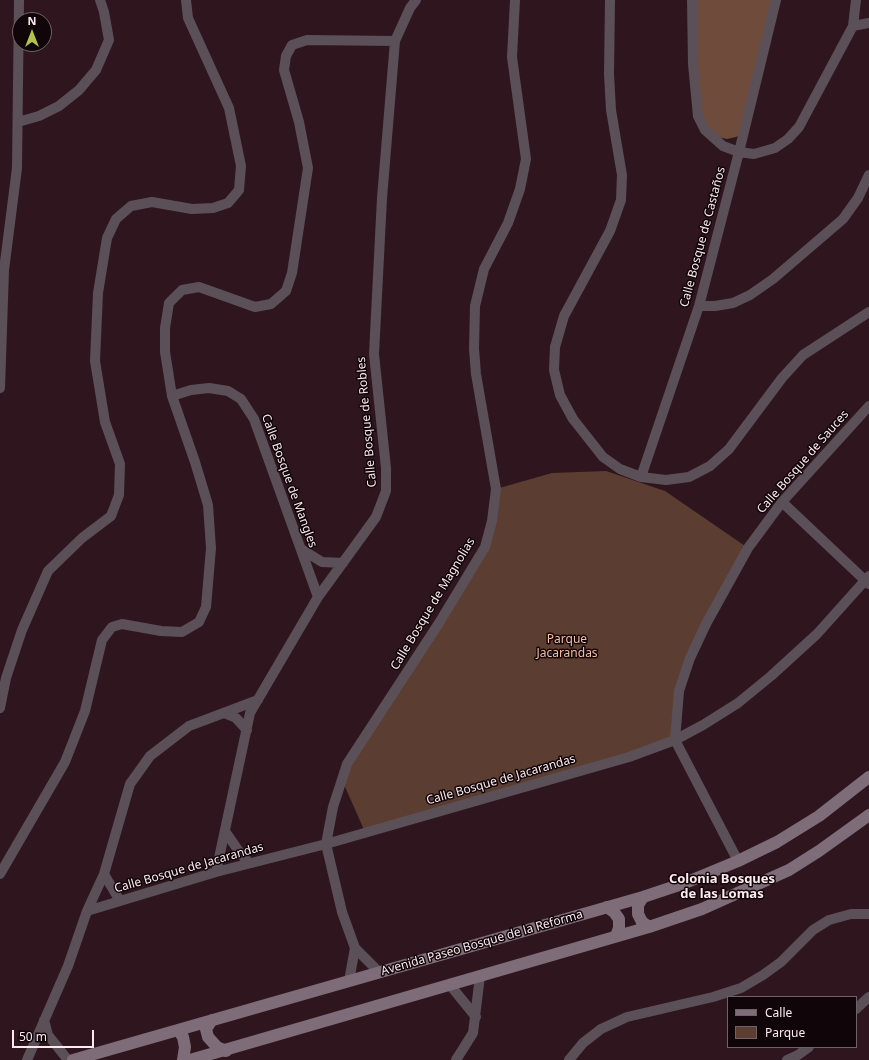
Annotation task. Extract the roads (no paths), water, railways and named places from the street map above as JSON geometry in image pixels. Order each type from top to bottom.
[{"type":"main road","name":"Avenida Paseo Bosque de la Reforma","points":[[73,1060],[643,897],[685,883],[738,861],[777,842],[819,816],[869,777]]},
{"type":"main road","points":[[190,1060],[226,1051],[649,927],[727,899],[789,870],[819,851],[869,815]]},
{"type":"main road","points":[[643,897],[638,905],[638,914],[642,922],[649,927]]},
{"type":"main road","points":[[607,907],[614,912],[619,919],[619,928],[616,936]]},
{"type":"main road","points":[[212,1020],[206,1029],[208,1038],[217,1047],[226,1051]]},
{"type":"main road","points":[[178,1030],[185,1047],[183,1060]]},
{"type":"street","points":[[0,388],[4,270],[17,168],[19,0]]},
{"type":"street","points":[[18,122],[39,116],[59,106],[79,90],[96,70],[109,40],[104,12],[100,0]]},
{"type":"street","points":[[0,708],[6,678],[22,630],[48,571],[82,538],[111,516],[119,494],[120,464],[105,422],[95,361],[98,293],[107,238],[110,231],[116,219],[131,206],[152,202],[192,209],[213,208],[228,203],[239,190],[241,166],[229,108],[188,18],[186,0]]},
{"type":"street","name":"Calle Bosque de Robles","points":[[216,872],[250,713],[318,597],[376,517],[386,491],[386,468],[374,354],[382,198],[394,41],[410,8],[416,0]]},
{"type":"street","name":"Calle Bosque de Magnolias","points":[[379,972],[355,948],[342,912],[326,844],[334,807],[347,764],[439,623],[481,554],[485,547],[492,521],[496,488],[476,374],[474,349],[475,306],[484,270],[508,223],[518,196],[526,159],[512,57],[515,0]]},
{"type":"street","points":[[610,0],[611,110],[622,175],[621,200],[610,231],[564,316],[555,348],[554,370],[560,396],[573,419],[603,457],[620,469],[641,476],[666,480],[689,477],[710,466],[729,449],[782,378],[803,355],[869,312]]},
{"type":"street","points":[[692,0],[693,64],[698,116],[701,124],[710,136],[723,146],[740,152],[754,154],[769,151],[781,144],[794,133],[853,26],[856,0]]},
{"type":"street","name":"Calle Bosque de Castaños","points":[[641,476],[699,306],[740,152],[776,0]]},
{"type":"street","points":[[853,26],[869,22]]},
{"type":"street","points":[[0,874],[65,762],[85,711],[102,640],[112,627],[122,624],[161,631],[182,632],[199,622],[206,607],[211,548],[208,505],[172,396],[165,352],[165,328],[169,304],[182,290],[199,287],[255,307],[271,304],[286,292],[292,273],[308,168],[299,122],[284,70],[286,56],[292,45],[307,40],[394,41]]},
{"type":"street","points":[[699,306],[715,306],[733,303],[750,295],[773,279],[843,219],[858,198],[869,175]]},
{"type":"street","name":"Calle Bosque de Mangles","points":[[172,396],[191,390],[209,388],[228,391],[241,399],[254,418],[318,597]]},
{"type":"street","name":"Calle Bosque de Sauces","points":[[675,740],[679,691],[690,658],[706,624],[748,548],[782,502],[869,406]]},
{"type":"street","points":[[782,502],[868,580]]},
{"type":"street","points":[[301,549],[322,562],[343,563]]},
{"type":"street","name":"Calle Bosque de Jacarandas","points":[[87,911],[216,872],[326,844],[629,757],[675,740],[703,725],[738,703],[771,676],[817,634],[868,580]]},
{"type":"street","points":[[27,1060],[68,966],[87,911],[104,874],[130,784],[150,756],[189,726],[258,700]]},
{"type":"street","points":[[224,713],[236,718],[247,730]]},
{"type":"street","points":[[675,740],[738,861]]},
{"type":"street","points":[[225,831],[238,850],[248,862],[251,863]]},
{"type":"street","points":[[104,874],[120,901]]},
{"type":"street","points":[[569,1060],[583,1043],[601,1029],[627,1018],[713,997],[740,988],[763,975],[780,962],[813,930],[829,920],[851,914],[869,914]]},
{"type":"street","points":[[349,981],[355,948]]},
{"type":"street","points":[[456,1060],[473,1033],[480,976]]},
{"type":"street","points":[[450,985],[476,1017]]},
{"type":"street","points":[[857,1008],[869,997]]},
{"type":"street","points":[[44,1020],[48,1035],[68,1060]]},
{"type":"street","points":[[787,1060],[798,1055],[808,1048]]},
{"type":"district","name":"Colonia Bosques de las Lomas","points":[[722,886]]},
{"type":"park label","name":"Parque Jacarandas","points":[[567,647]]}]
